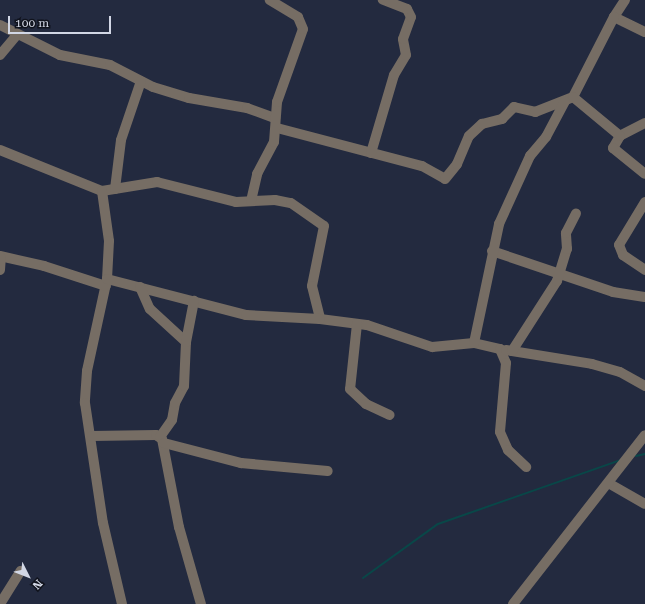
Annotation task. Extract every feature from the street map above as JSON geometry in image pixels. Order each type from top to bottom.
[{"type":"street","points":[[250,201],[257,174],[276,123],[277,102],[304,24],[270,0]]},
{"type":"street","points":[[371,153],[394,75],[406,55],[403,39],[411,17],[407,9],[382,0]]},
{"type":"street","points":[[474,343],[492,251],[499,224],[530,156],[546,137],[569,100],[624,0]]},
{"type":"street","points":[[614,18],[645,32]]},
{"type":"street","points":[[0,25],[16,36],[60,55],[110,65],[141,81],[189,98],[215,100],[276,123],[371,153],[425,166],[445,179],[457,164],[466,140],[482,124],[502,119],[514,107],[535,112],[569,100]]},
{"type":"street","points":[[0,55],[16,36]]},
{"type":"street","points":[[115,190],[122,140],[141,81]]},
{"type":"street","points":[[569,100],[620,136]]},
{"type":"street","points":[[645,123],[620,136],[614,151],[645,174]]},
{"type":"street","points":[[0,150],[102,191],[115,190],[125,185],[156,182],[236,202],[250,201],[291,203],[324,226],[312,286],[320,319]]},
{"type":"street","points":[[102,191],[109,241],[106,283],[84,388],[102,515],[122,604]]},
{"type":"street","points":[[645,202],[619,245],[623,255],[645,270]]},
{"type":"street","points":[[512,350],[559,275],[568,249],[566,233],[576,213]]},
{"type":"street","points":[[492,251],[559,275],[645,297]]},
{"type":"street","points":[[0,270],[0,257],[106,283],[140,287],[246,315],[320,319],[357,324],[432,347],[474,343],[500,349],[592,364],[620,372],[645,386]]},
{"type":"street","points":[[140,287],[150,309],[186,342]]},
{"type":"street","points":[[194,301],[186,342],[184,386],[175,403],[172,420],[162,440],[179,527],[201,604]]},
{"type":"street","points":[[357,324],[350,389],[366,404],[390,415]]},
{"type":"street","points":[[500,349],[506,363],[500,432],[508,450],[526,467]]},
{"type":"street","points":[[513,604],[610,484],[645,435]]},
{"type":"street","points":[[92,436],[162,440],[241,463],[328,471]]},
{"type":"street","points":[[610,484],[645,504]]},
{"type":"street","points":[[0,604],[21,571]]},
{"type":"waterway","points":[[636,456],[645,454]]},
{"type":"waterway","points":[[363,578],[438,524],[621,460]]}]
